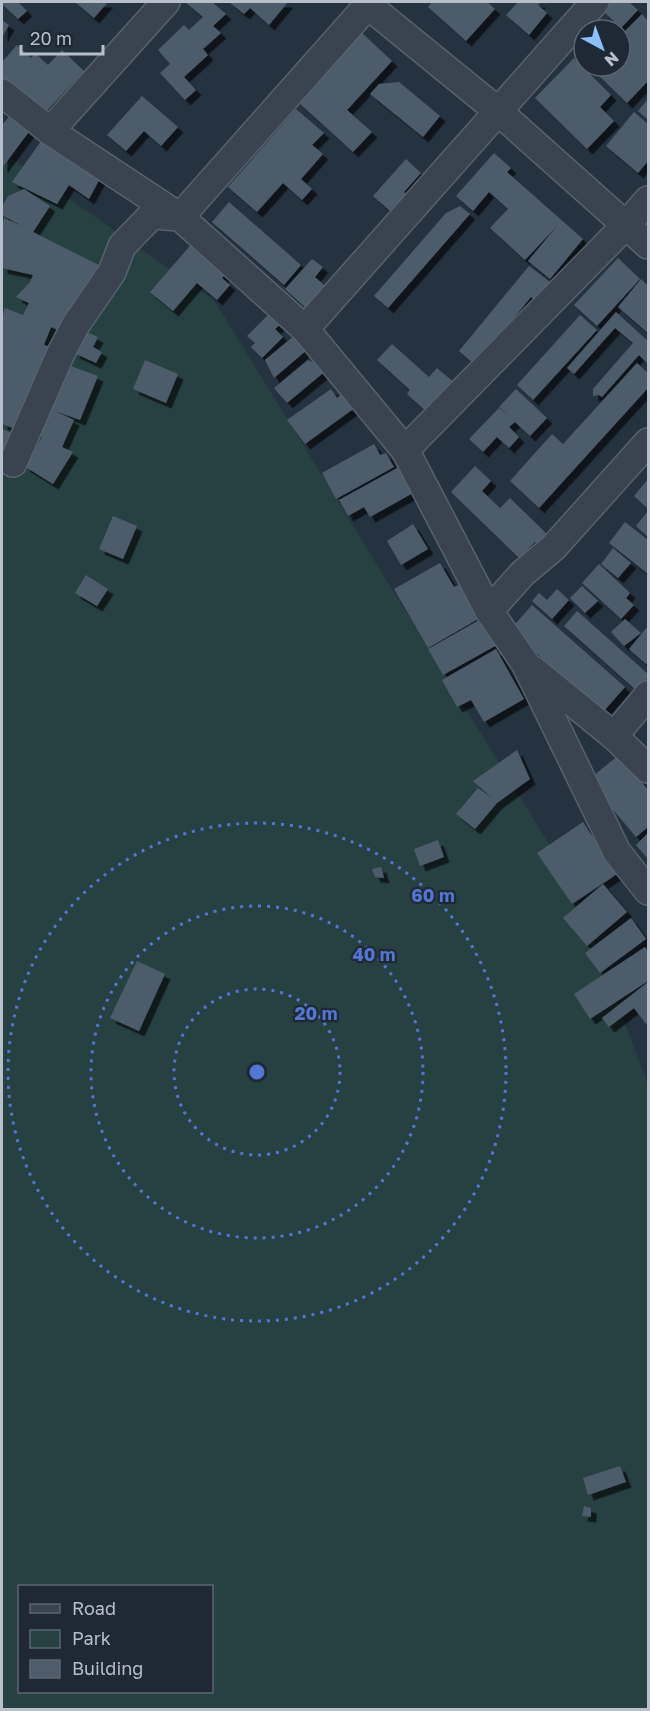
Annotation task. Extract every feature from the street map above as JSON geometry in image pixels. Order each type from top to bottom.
[{"type":"street","points":[[50,131],[166,2]]},
{"type":"street","points":[[305,329],[595,2]]},
{"type":"street","points":[[180,217],[366,3],[499,112],[648,244]]},
{"type":"street","points":[[2,93],[50,131],[180,217],[305,329],[405,450],[489,611],[525,663],[617,852],[648,891]]},
{"type":"street","points":[[405,450],[648,200]]},
{"type":"street","points":[[13,463],[61,353],[90,301],[112,272],[122,246],[152,215],[180,217]]},
{"type":"street","points":[[489,611],[522,573],[554,547],[648,442]]},
{"type":"street","points":[[525,663],[614,736],[648,769]]},
{"type":"street","points":[[614,736],[648,695]]},
{"type":"green space","points":[[2,152],[214,300],[568,875],[648,1084],[648,1709],[2,1709]]},
{"type":"building","points":[[2,2],[18,2],[27,11],[18,19]]},
{"type":"building","points":[[75,2],[108,2],[94,18]]},
{"type":"building","points":[[185,2],[212,2],[226,14],[213,26],[221,33],[203,49],[208,55],[184,77],[196,90],[185,100],[160,73],[170,64],[158,50],[184,25],[189,30],[203,17]]},
{"type":"building","points":[[229,2],[288,2],[269,25],[250,8],[244,14]]},
{"type":"building","points":[[432,2],[487,2],[495,9],[466,41],[428,7]]},
{"type":"building","points":[[518,2],[541,2],[538,5],[547,13],[529,35],[506,15]]},
{"type":"building","points":[[611,2],[629,2],[638,10],[630,18],[610,18],[603,11]]},
{"type":"building","points":[[642,14],[648,21],[648,81],[627,103],[601,78],[632,78],[632,24]]},
{"type":"building","points":[[2,20],[9,25],[2,37]]},
{"type":"building","points":[[362,33],[392,61],[347,110],[372,132],[353,152],[298,102]]},
{"type":"building","points":[[17,45],[31,58],[35,53],[48,65],[62,50],[84,71],[42,116],[2,77],[2,62]]},
{"type":"building","points":[[572,60],[572,78],[594,78],[611,95],[600,107],[614,121],[587,149],[535,98]]},
{"type":"building","points":[[399,82],[440,116],[423,137],[370,94],[379,84]]},
{"type":"building","points":[[142,96],[178,127],[161,146],[144,131],[126,151],[107,135]]},
{"type":"building","points":[[648,99],[648,120],[638,111]]},
{"type":"building","points":[[296,109],[324,133],[312,145],[323,154],[301,179],[312,189],[302,200],[283,183],[257,212],[228,187]]},
{"type":"building","points":[[634,112],[648,124],[648,161],[638,173],[606,146]]},
{"type":"building","points":[[10,116],[31,129],[2,168],[2,125]]},
{"type":"building","points":[[44,137],[104,171],[89,199],[69,185],[57,204],[12,182]]},
{"type":"building","points":[[494,153],[511,168],[507,172],[583,239],[550,279],[528,261],[558,225],[525,260],[490,228],[508,209],[489,192],[473,211],[456,196]]},
{"type":"building","points":[[406,159],[421,173],[404,192],[413,201],[398,218],[373,196]]},
{"type":"building","points":[[24,189],[50,206],[33,232],[103,267],[65,333],[51,327],[44,345],[54,348],[21,431],[2,424],[2,318],[5,308],[23,315],[29,303],[16,297],[30,282],[33,275],[2,268],[4,218],[22,226],[2,215],[2,207],[8,196]]},
{"type":"building","points":[[229,202],[301,265],[284,285],[212,222]]},
{"type":"building","points":[[460,206],[470,214],[388,308],[374,296],[446,213]]},
{"type":"building","points":[[195,240],[230,270],[222,278],[230,285],[217,300],[197,283],[173,311],[150,292]]},
{"type":"building","points":[[618,258],[640,279],[597,326],[574,305]]},
{"type":"building","points":[[312,259],[323,267],[315,277],[326,287],[307,309],[285,289]]},
{"type":"building","points":[[529,266],[554,285],[539,303],[531,297],[475,365],[459,351]]},
{"type":"building","points":[[641,279],[648,286],[648,333],[618,307]]},
{"type":"building","points":[[272,311],[283,322],[275,329],[283,337],[262,358],[251,347],[255,343],[247,336]]},
{"type":"building","points":[[616,312],[648,341],[648,364],[639,355],[602,397],[593,396],[593,389],[633,343],[615,328],[574,374],[567,368]]},
{"type":"building","points":[[580,315],[597,330],[533,400],[517,385]]},
{"type":"building","points":[[84,331],[98,337],[93,347],[102,352],[96,363],[74,353]]},
{"type":"building","points":[[295,335],[308,349],[274,378],[265,360]]},
{"type":"building","points":[[392,344],[429,377],[437,368],[455,383],[428,413],[407,394],[410,390],[377,360]]},
{"type":"building","points":[[145,360],[178,374],[166,403],[133,389]]},
{"type":"building","points":[[308,360],[328,369],[287,403],[274,388]]},
{"type":"building","points":[[637,363],[648,373],[648,388],[539,508],[510,481],[552,434],[563,444]]},
{"type":"building","points":[[68,365],[98,376],[80,420],[55,411],[74,420],[62,447],[73,452],[53,484],[24,466],[42,437],[38,435]]},
{"type":"building","points":[[331,389],[337,398],[346,391],[356,407],[305,444],[287,420]]},
{"type":"building","points":[[516,389],[547,418],[530,436],[515,422],[509,427],[519,437],[509,448],[497,437],[483,452],[469,439],[499,408],[509,416],[499,407]]},
{"type":"building","points":[[2,429],[14,434],[7,453],[2,451]]},
{"type":"building","points":[[374,444],[380,455],[386,453],[394,467],[336,499],[322,473]]},
{"type":"building","points":[[475,466],[491,481],[482,491],[500,508],[510,498],[550,537],[540,547],[535,542],[519,558],[451,492]]},
{"type":"building","points":[[399,467],[413,493],[370,517],[364,507],[348,516],[339,500]]},
{"type":"building","points":[[648,479],[648,509],[634,496]]},
{"type":"building","points":[[648,511],[648,537],[636,526]]},
{"type":"building","points":[[113,516],[137,526],[123,559],[99,549]]},
{"type":"building","points":[[625,522],[648,540],[648,574],[609,543]]},
{"type":"building","points":[[413,524],[428,549],[401,565],[387,541]]},
{"type":"building","points":[[613,548],[631,563],[618,578],[601,564]]},
{"type":"building","points":[[440,563],[454,587],[460,584],[480,618],[428,648],[394,589]]},
{"type":"building","points":[[599,564],[630,593],[626,598],[634,605],[621,619],[582,583]]},
{"type":"building","points":[[86,575],[108,589],[97,606],[75,593]]},
{"type":"building","points":[[582,586],[598,601],[585,613],[570,598]]},
{"type":"building","points":[[557,589],[569,600],[552,619],[532,601],[539,593],[547,600]]},
{"type":"building","points":[[532,605],[625,687],[603,712],[510,630]]},
{"type":"building","points":[[577,611],[648,674],[648,678],[637,691],[564,626]]},
{"type":"building","points":[[481,619],[497,645],[443,675],[428,649]]},
{"type":"building","points":[[625,619],[641,633],[624,646],[611,632]]},
{"type":"building","points":[[648,626],[648,662],[646,664],[629,649]]},
{"type":"building","points":[[496,649],[524,699],[484,722],[471,700],[457,707],[442,680]]},
{"type":"building","points":[[517,750],[530,779],[497,803],[475,829],[456,814],[478,788],[492,798],[473,781]]},
{"type":"building","points":[[619,755],[648,790],[648,827],[636,837],[588,780]]},
{"type":"building","points":[[583,822],[617,874],[572,904],[537,853]]},
{"type":"building","points":[[648,833],[648,859],[636,845]]},
{"type":"building","points":[[438,840],[444,857],[420,866],[414,849]]},
{"type":"building","points":[[381,867],[384,878],[375,877],[372,869]]},
{"type":"building","points":[[603,884],[627,912],[587,946],[563,918]]},
{"type":"building","points":[[631,918],[646,939],[600,973],[585,953]]},
{"type":"building","points":[[645,947],[648,952],[648,981],[590,1019],[574,994]]},
{"type":"building","points":[[137,961],[165,974],[139,1031],[110,1018]]},
{"type":"building","points":[[648,982],[648,1022],[646,1024],[634,1008],[609,1027],[602,1018]]},
{"type":"building","points":[[620,1466],[626,1482],[588,1495],[583,1478]]},
{"type":"building","points":[[584,1506],[591,1508],[591,1517],[582,1516]]}]
